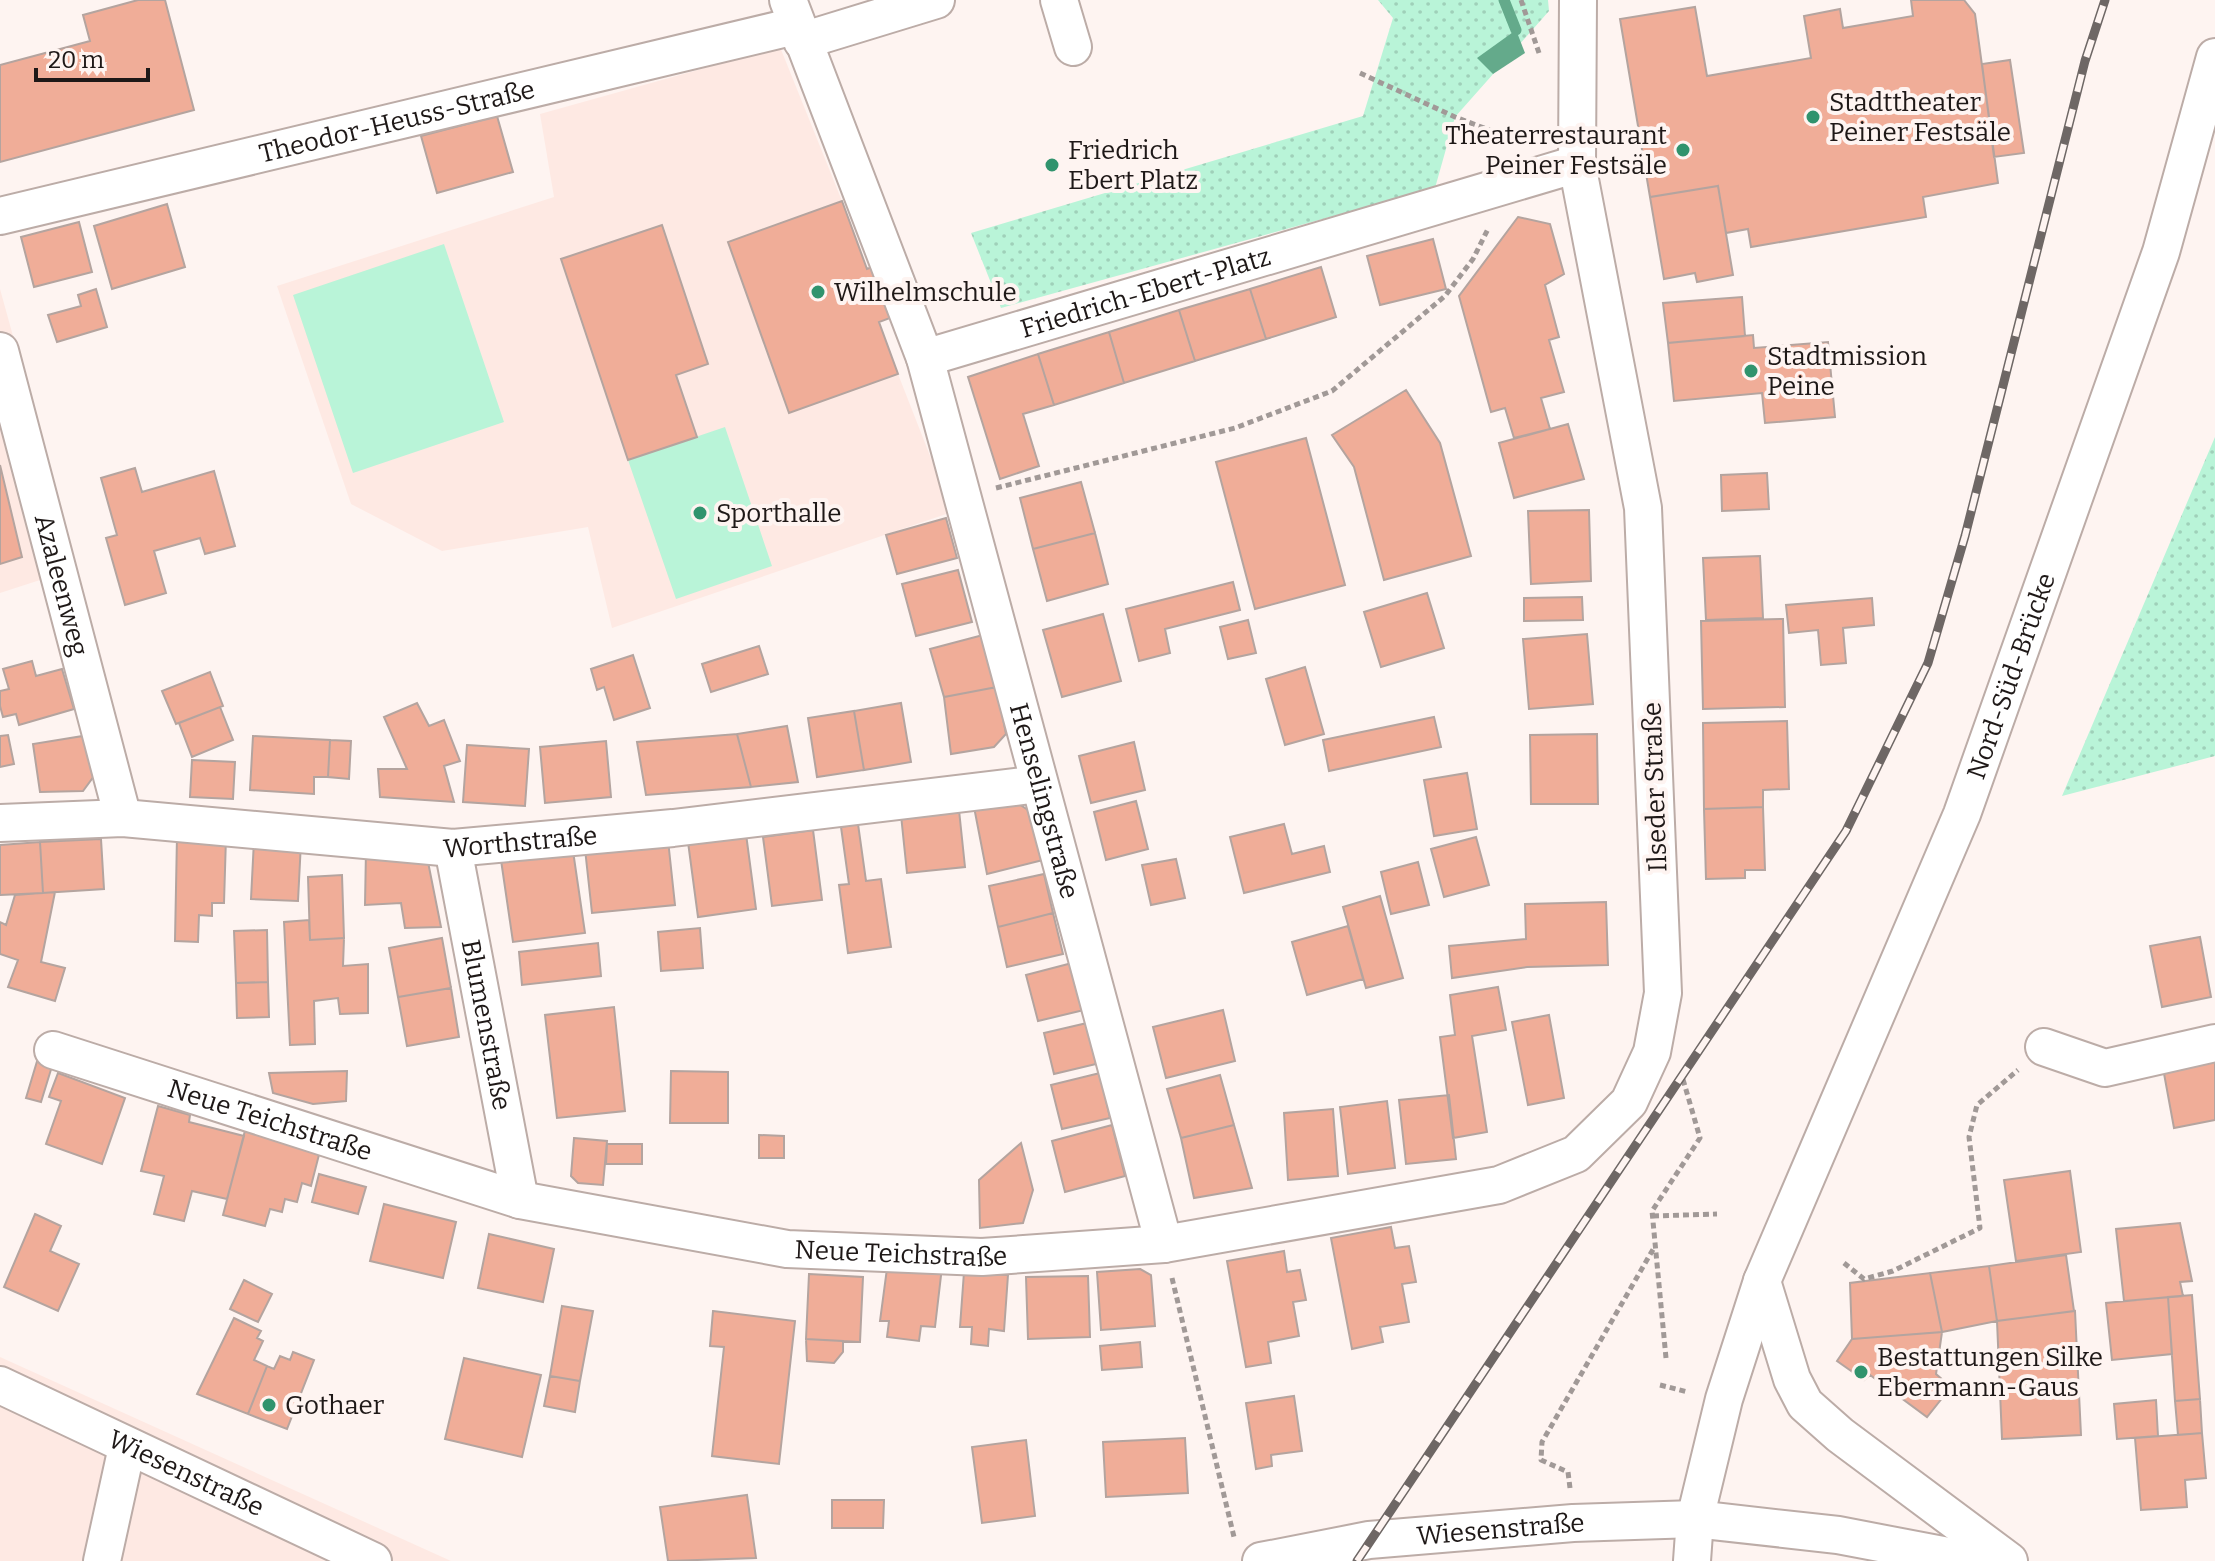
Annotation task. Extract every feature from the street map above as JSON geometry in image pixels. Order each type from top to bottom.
[{"type":"street","name":"Theodor-Heuss-Straße","points":[[0,216],[795,22],[936,0]]},
{"type":"street","points":[[1059,0],[1073,47]]},
{"type":"street","points":[[1577,164],[1578,0]]},
{"type":"street","points":[[795,22],[925,358]]},
{"type":"street","name":"Nord-Süd-Brücke","points":[[1695,1519],[1728,1381],[1762,1281],[1962,814],[2161,252],[2215,57]]},
{"type":"street","name":"Friedrich-Ebert-Platz","points":[[925,358],[1577,164]]},
{"type":"street","name":"Ilseder Straße","points":[[1577,164],[1643,508],[1663,993]]},
{"type":"street","name":"Azaleenweg","points":[[0,351],[123,818]]},
{"type":"street","name":"Henselingstraße","points":[[925,358],[1164,1244]]},
{"type":"street","name":"Worthstraße","points":[[0,823],[123,818],[453,848],[673,828],[1039,784]]},
{"type":"street","name":"Blumenstraße","points":[[453,848],[520,1200]]},
{"type":"street","name":"Neue Teichstraße","points":[[53,1050],[520,1200],[787,1249],[982,1257],[1164,1244],[1499,1185],[1576,1154],[1629,1102],[1652,1052],[1663,993]]},
{"type":"street","points":[[2044,1047],[2105,1068],[2215,1043]]},
{"type":"street","points":[[1762,1281],[1792,1379],[1805,1404],[1840,1435],[2009,1561]]},
{"type":"street","name":"Wiesenstraße","points":[[0,1385],[353,1557]]},
{"type":"street","points":[[102,1561],[127,1447]]},
{"type":"street","points":[[1692,1561],[1695,1519]]},
{"type":"street","name":"Wiesenstraße","points":[[1248,1553],[1573,1523],[1695,1519],[1838,1535],[1974,1561]]},
{"type":"path","points":[[1360,73],[1523,143]]},
{"type":"path","points":[[964,496],[1235,428],[1332,391],[1445,296],[1473,259],[1511,182]]},
{"type":"path","points":[[1844,1263],[1864,1279],[1893,1271],[1980,1228],[1969,1137],[1977,1105],[2044,1047]]},
{"type":"path","points":[[1666,1358],[1652,1211],[1700,1138],[1683,1078],[1676,1070]]},
{"type":"path","points":[[1653,1216],[1717,1214]]},
{"type":"path","points":[[1164,1244],[1248,1553]]},
{"type":"path","points":[[1568,1472],[1541,1460],[1542,1442],[1655,1245]]},
{"type":"shaded area","points":[[1378,0],[1548,0],[1549,11],[1455,117],[1435,188],[1001,308],[971,233],[1363,116],[1393,18]]},
{"type":"shaded area","points":[[1516,30],[1525,53],[1493,74],[1477,58]]},
{"type":"shaded area","points":[[780,47],[842,201],[728,242],[789,412],[898,374],[952,512],[612,628],[588,527],[442,551],[351,504],[277,286],[554,197],[540,114]]},
{"type":"shaded area","points":[[444,244],[504,422],[353,473],[293,295]]},
{"type":"shaded area","points":[[0,289],[77,568],[0,593]]},
{"type":"shaded area","name":"Sporthalle","points":[[725,427],[772,566],[676,599],[628,460]]},
{"type":"shaded area","points":[[2215,437],[2215,756],[2062,796]]},
{"type":"shaded area","points":[[0,1357],[451,1561],[0,1561]]},
{"type":"building","points":[[138,0],[165,0],[194,110],[0,162],[0,65],[90,41],[83,15]]},
{"type":"building","name":"Stadttheater Peiner Festsäle","points":[[1911,0],[1964,0],[1975,14],[1998,183],[1923,197],[1926,217],[1751,247],[1748,229],[1726,233],[1718,186],[1650,197],[1620,19],[1695,7],[1707,76],[1811,58],[1804,16],[1840,9],[1843,28],[1913,16]]},
{"type":"building","points":[[2010,60],[2024,153],[1994,157],[1982,64]]},
{"type":"building","points":[[497,116],[513,172],[437,193],[421,136]]},
{"type":"building","points":[[1718,186],[1733,275],[1697,282],[1695,273],[1664,279],[1650,197]]},
{"type":"building","name":"Wilhelmschule","points":[[842,201],[867,269],[880,264],[898,315],[879,322],[898,374],[789,413],[728,242]]},
{"type":"building","points":[[167,204],[185,267],[112,289],[94,226]]},
{"type":"building","points":[[1518,217],[1550,224],[1564,274],[1545,285],[1559,337],[1549,340],[1564,392],[1541,398],[1550,429],[1514,438],[1505,408],[1491,412],[1459,296]]},
{"type":"building","points":[[79,222],[92,272],[34,287],[21,237]]},
{"type":"building","points":[[662,225],[708,364],[676,375],[697,437],[628,460],[561,259]]},
{"type":"building","points":[[1433,239],[1446,289],[1380,305],[1367,256]]},
{"type":"building","points":[[1321,267],[1336,317],[1266,339],[1250,289]]},
{"type":"building","points":[[96,289],[107,327],[57,342],[48,315],[81,306],[78,295]]},
{"type":"building","points":[[1250,289],[1266,339],[1195,361],[1179,310]]},
{"type":"building","points":[[1742,297],[1745,336],[1668,343],[1663,303]]},
{"type":"building","points":[[1179,310],[1195,361],[1124,383],[1109,332]]},
{"type":"building","points":[[1109,332],[1124,383],[1054,405],[1038,354]]},
{"type":"building","name":"Stadtmission Peine","points":[[1753,335],[1754,348],[1828,342],[1835,417],[1765,423],[1762,393],[1674,401],[1668,343]]},
{"type":"building","points":[[1038,354],[1054,405],[1023,414],[1039,466],[1000,479],[968,377]]},
{"type":"building","points":[[1406,390],[1440,443],[1471,556],[1384,580],[1354,467],[1332,435]]},
{"type":"building","points":[[1568,424],[1584,479],[1514,498],[1499,443]]},
{"type":"building","points":[[1306,438],[1345,585],[1255,609],[1216,462]]},
{"type":"building","points":[[0,465],[22,557],[0,564]]},
{"type":"building","points":[[135,468],[142,492],[214,471],[235,546],[205,554],[200,538],[154,551],[166,593],[125,605],[106,538],[117,535],[101,478]]},
{"type":"building","points":[[1767,473],[1769,509],[1722,511],[1721,475]]},
{"type":"building","points":[[1081,482],[1095,533],[1033,549],[1020,498]]},
{"type":"building","points":[[1589,510],[1591,581],[1531,584],[1528,511]]},
{"type":"building","points":[[946,518],[957,558],[897,574],[886,535]]},
{"type":"building","points":[[1095,533],[1108,584],[1047,601],[1033,549]]},
{"type":"building","points":[[1760,556],[1763,618],[1706,620],[1703,558]]},
{"type":"building","points":[[958,570],[972,622],[916,636],[902,584]]},
{"type":"building","points":[[1233,582],[1240,610],[1165,629],[1170,653],[1139,661],[1126,609]]},
{"type":"building","points":[[1427,593],[1444,648],[1381,667],[1364,612]]},
{"type":"building","points":[[1582,597],[1583,620],[1524,621],[1524,598]]},
{"type":"building","points":[[1872,598],[1874,625],[1843,628],[1846,663],[1821,665],[1818,630],[1789,633],[1786,605]]},
{"type":"building","points":[[1103,614],[1121,681],[1062,697],[1043,630]]},
{"type":"building","points":[[1783,619],[1785,707],[1703,709],[1701,621]]},
{"type":"building","points":[[1248,620],[1256,653],[1228,659],[1220,627]]},
{"type":"building","points":[[1587,634],[1593,704],[1529,709],[1523,639]]},
{"type":"building","points":[[983,635],[997,687],[944,697],[930,649]]},
{"type":"building","points":[[759,646],[768,674],[711,692],[702,664]]},
{"type":"building","points":[[633,655],[650,708],[614,720],[604,687],[597,690],[591,669]]},
{"type":"building","points":[[32,661],[36,676],[62,669],[74,709],[19,725],[16,714],[3,717],[0,691],[9,689],[3,669]]},
{"type":"building","points":[[1305,667],[1324,734],[1285,745],[1266,679]]},
{"type":"building","points":[[210,672],[223,706],[176,724],[162,691]]},
{"type":"building","points":[[997,687],[1006,734],[994,747],[951,754],[944,697]]},
{"type":"building","points":[[417,703],[429,726],[444,720],[460,761],[444,766],[454,802],[380,797],[378,769],[407,769],[384,717]]},
{"type":"building","points":[[901,703],[911,762],[864,770],[854,711]]},
{"type":"building","points":[[220,707],[233,740],[192,757],[179,723]]},
{"type":"building","points":[[854,711],[864,770],[817,777],[808,718]]},
{"type":"building","points":[[1434,717],[1441,747],[1329,771],[1323,740]]},
{"type":"building","points":[[1787,721],[1789,789],[1763,790],[1763,807],[1704,809],[1703,723]]},
{"type":"building","points":[[787,726],[798,782],[751,787],[737,734]]},
{"type":"building","points":[[737,734],[751,787],[646,795],[637,742]]},
{"type":"building","points":[[1597,734],[1598,804],[1531,804],[1530,735]]},
{"type":"building","points":[[8,735],[14,764],[0,767],[0,736]]},
{"type":"building","points":[[83,736],[94,776],[83,791],[40,792],[33,744]]},
{"type":"building","points":[[253,736],[330,740],[328,777],[314,777],[314,794],[250,790]]},
{"type":"building","points":[[330,740],[351,741],[349,779],[328,777]]},
{"type":"building","points":[[606,741],[611,797],[545,803],[540,747]]},
{"type":"building","points":[[1134,742],[1145,790],[1091,803],[1079,756]]},
{"type":"building","points":[[467,745],[529,749],[525,806],[463,802]]},
{"type":"building","points":[[192,760],[235,762],[233,799],[190,797]]},
{"type":"building","points":[[1467,773],[1477,829],[1434,836],[1424,780]]},
{"type":"building","points":[[1013,800],[1031,812],[1043,860],[987,874],[974,807]]},
{"type":"building","points":[[1136,801],[1148,849],[1106,860],[1094,812]]},
{"type":"building","points":[[1763,807],[1765,870],[1745,870],[1745,878],[1706,879],[1704,809]]},
{"type":"building","points":[[959,810],[965,867],[907,873],[901,815]]},
{"type":"building","points":[[858,824],[866,881],[881,879],[891,947],[848,953],[839,885],[849,884],[841,827]]},
{"type":"building","points":[[1284,824],[1292,854],[1324,846],[1330,872],[1244,893],[1230,837]]},
{"type":"building","points":[[813,830],[822,900],[772,906],[763,837]]},
{"type":"building","points":[[746,834],[756,909],[698,917],[688,842]]},
{"type":"building","points":[[177,836],[226,837],[224,903],[212,903],[212,916],[199,915],[198,942],[175,941]]},
{"type":"building","points":[[1476,837],[1489,885],[1444,897],[1431,849]]},
{"type":"building","points":[[101,839],[104,889],[43,893],[40,842]]},
{"type":"building","points":[[254,840],[301,842],[298,901],[251,899]]},
{"type":"building","points":[[668,840],[675,905],[592,913],[585,849]]},
{"type":"building","points":[[40,842],[43,893],[0,895],[0,845]]},
{"type":"building","points":[[366,850],[427,857],[441,927],[405,928],[401,903],[365,905]]},
{"type":"building","points":[[573,851],[585,933],[513,942],[501,860]]},
{"type":"building","points":[[1176,859],[1185,898],[1151,905],[1142,865]]},
{"type":"building","points":[[1418,862],[1429,905],[1391,914],[1381,872]]},
{"type":"building","points":[[1044,874],[1053,913],[998,927],[989,886]]},
{"type":"building","points":[[342,875],[344,938],[310,940],[308,877]]},
{"type":"building","points":[[55,892],[41,962],[65,968],[55,1001],[8,987],[18,960],[0,954],[0,922],[6,925],[15,895]]},
{"type":"building","points":[[1380,896],[1403,978],[1366,988],[1343,907]]},
{"type":"building","points":[[1606,902],[1608,965],[1527,967],[1452,978],[1449,946],[1526,939],[1525,904]]},
{"type":"building","points":[[1053,913],[1063,954],[1007,967],[998,927]]},
{"type":"building","points":[[309,920],[310,940],[344,938],[343,966],[368,964],[368,1013],[340,1014],[338,998],[314,1001],[315,1044],[290,1045],[284,922]]},
{"type":"building","points":[[1348,926],[1363,979],[1307,995],[1292,942]]},
{"type":"building","points":[[700,928],[703,968],[661,971],[658,932]]},
{"type":"building","points":[[267,930],[268,982],[236,983],[234,931]]},
{"type":"building","points":[[2200,937],[2211,997],[2162,1007],[2150,946]]},
{"type":"building","points":[[442,938],[451,988],[398,997],[389,948]]},
{"type":"building","points":[[598,943],[601,976],[522,985],[519,952]]},
{"type":"building","points":[[1072,963],[1084,1010],[1038,1021],[1026,975]]},
{"type":"building","points":[[268,982],[269,1017],[237,1018],[236,983]]},
{"type":"building","points":[[1498,987],[1506,1030],[1472,1036],[1487,1132],[1453,1138],[1440,1037],[1455,1035],[1450,995]]},
{"type":"building","points":[[451,988],[459,1037],[407,1046],[398,997]]},
{"type":"building","points":[[614,1007],[625,1111],[557,1118],[545,1015]]},
{"type":"building","points":[[1223,1010],[1235,1061],[1166,1078],[1153,1027]]},
{"type":"building","points":[[1549,1015],[1564,1098],[1528,1105],[1512,1022]]},
{"type":"building","points":[[1087,1023],[1096,1064],[1054,1074],[1044,1033]]},
{"type":"building","points":[[38,1058],[53,1063],[41,1102],[26,1098]]},
{"type":"building","points":[[2215,1059],[2215,1120],[2174,1128],[2163,1068]]},
{"type":"building","points":[[347,1071],[346,1101],[313,1104],[273,1093],[269,1073]]},
{"type":"building","points":[[671,1071],[728,1072],[728,1123],[670,1123]]},
{"type":"building","points":[[58,1073],[125,1098],[102,1164],[46,1144],[61,1101],[49,1097]]},
{"type":"building","points":[[1100,1073],[1110,1118],[1062,1129],[1051,1085]]},
{"type":"building","points":[[1220,1075],[1234,1125],[1181,1138],[1167,1089]]},
{"type":"building","points":[[1449,1095],[1456,1159],[1406,1164],[1399,1100]]},
{"type":"building","points":[[1387,1101],[1395,1168],[1348,1174],[1340,1107]]},
{"type":"building","points":[[158,1106],[190,1115],[189,1122],[244,1136],[227,1199],[192,1191],[184,1221],[154,1214],[164,1176],[141,1171]]},
{"type":"building","points":[[1333,1109],[1338,1176],[1288,1180],[1284,1113]]},
{"type":"building","points":[[247,1123],[322,1143],[311,1186],[302,1183],[297,1202],[285,1199],[282,1212],[270,1209],[265,1226],[223,1215]]},
{"type":"building","points":[[1112,1125],[1125,1176],[1065,1192],[1052,1141]]},
{"type":"building","points":[[1234,1125],[1252,1188],[1194,1198],[1181,1138]]},
{"type":"building","points":[[759,1135],[784,1136],[784,1158],[759,1158]]},
{"type":"building","points":[[574,1138],[607,1141],[603,1185],[578,1183],[571,1176]]},
{"type":"building","points":[[1021,1143],[1033,1190],[1023,1223],[980,1228],[979,1180]]},
{"type":"building","points":[[607,1144],[642,1144],[642,1164],[606,1164]]},
{"type":"building","points":[[2070,1171],[2081,1252],[2016,1261],[2004,1180]]},
{"type":"building","points":[[319,1174],[366,1187],[358,1214],[312,1202]]},
{"type":"building","points":[[384,1204],[456,1222],[443,1278],[370,1261]]},
{"type":"building","points":[[35,1214],[61,1226],[50,1251],[79,1264],[58,1311],[4,1287]]},
{"type":"building","points":[[2180,1223],[2192,1281],[2180,1282],[2183,1296],[2124,1301],[2116,1229]]},
{"type":"building","points":[[1391,1227],[1395,1248],[1409,1246],[1416,1282],[1402,1284],[1409,1322],[1380,1327],[1383,1342],[1352,1349],[1331,1238]]},
{"type":"building","points":[[489,1234],[554,1249],[543,1302],[478,1288]]},
{"type":"building","points":[[1284,1251],[1287,1272],[1300,1270],[1306,1300],[1293,1302],[1299,1336],[1268,1342],[1271,1363],[1246,1367],[1227,1261]]},
{"type":"building","points":[[2066,1255],[2074,1311],[1997,1321],[1989,1266]]},
{"type":"building","points":[[888,1261],[942,1267],[935,1327],[921,1326],[919,1341],[887,1337],[889,1321],[880,1321]]},
{"type":"building","points":[[1989,1266],[1997,1321],[1942,1332],[1930,1273]]},
{"type":"building","points":[[1140,1269],[1151,1275],[1155,1326],[1101,1330],[1097,1272]]},
{"type":"building","points":[[964,1272],[1008,1275],[1004,1331],[989,1329],[988,1346],[971,1344],[972,1327],[960,1327]]},
{"type":"building","points":[[1930,1273],[1942,1332],[1852,1339],[1850,1283]]},
{"type":"building","points":[[809,1274],[863,1277],[860,1342],[806,1339]]},
{"type":"building","points":[[1088,1276],[1090,1337],[1028,1339],[1026,1277]]},
{"type":"building","points":[[244,1280],[272,1294],[258,1322],[230,1309]]},
{"type":"building","points":[[2192,1295],[2200,1399],[2175,1401],[2168,1297]]},
{"type":"building","points":[[2168,1297],[2172,1354],[2112,1360],[2106,1303]]},
{"type":"building","points":[[562,1306],[593,1311],[580,1381],[550,1376]]},
{"type":"building","points":[[713,1311],[795,1321],[779,1464],[712,1456],[724,1347],[710,1346]]},
{"type":"building","points":[[2075,1311],[2081,1435],[2002,1439],[1997,1321]]},
{"type":"building","points":[[234,1318],[261,1331],[257,1338],[263,1341],[254,1360],[267,1366],[248,1414],[197,1394]]},
{"type":"building","points":[[1942,1332],[1936,1374],[1951,1387],[1927,1417],[1870,1375],[1864,1380],[1837,1361],[1852,1339]]},
{"type":"building","points":[[806,1339],[843,1341],[843,1352],[834,1363],[807,1361]]},
{"type":"building","points":[[1140,1342],[1142,1367],[1102,1370],[1100,1346]]},
{"type":"building","points":[[293,1352],[314,1360],[287,1429],[248,1414],[267,1366],[274,1369],[280,1356],[290,1360]]},
{"type":"building","points":[[464,1358],[541,1375],[522,1457],[445,1439]]},
{"type":"building","points":[[550,1376],[580,1381],[575,1412],[544,1406]]},
{"type":"building","points":[[1294,1396],[1302,1451],[1271,1455],[1272,1466],[1256,1469],[1246,1403]]},
{"type":"building","points":[[2200,1399],[2202,1433],[2178,1435],[2175,1401]]},
{"type":"building","points":[[2156,1400],[2158,1436],[2117,1439],[2114,1404]]},
{"type":"building","points":[[2202,1433],[2206,1478],[2185,1480],[2187,1507],[2141,1510],[2135,1438]]},
{"type":"building","points":[[1185,1438],[1188,1493],[1106,1497],[1103,1442]]},
{"type":"building","points":[[1026,1440],[1035,1516],[982,1523],[972,1447]]},
{"type":"building","points":[[747,1495],[756,1558],[668,1561],[660,1507]]},
{"type":"building","points":[[832,1500],[884,1500],[883,1528],[832,1528]]},
{"type":"waterway","points":[[1504,0],[1516,30]]},
{"type":"railway","points":[[1357,1561],[1846,831],[1928,663],[1965,536],[2085,61],[2105,0]]},
{"type":"place","name":"Stadttheater Peiner Festsäle","points":[[1813,117]]},
{"type":"place","name":"Theaterrestaurant Peiner Festsäle","points":[[1683,150]]},
{"type":"place","name":"Friedrich Ebert Platz","points":[[1052,165]]},
{"type":"place","name":"Wilhelmschule","points":[[818,292]]},
{"type":"place","name":"Stadtmission Peine","points":[[1751,371]]},
{"type":"place","name":"Sporthalle","points":[[700,513]]},
{"type":"place","name":"Bestattungen Silke Ebermann-Gaus","points":[[1861,1372]]},
{"type":"place","name":"Gothaer","points":[[269,1405]]}]
